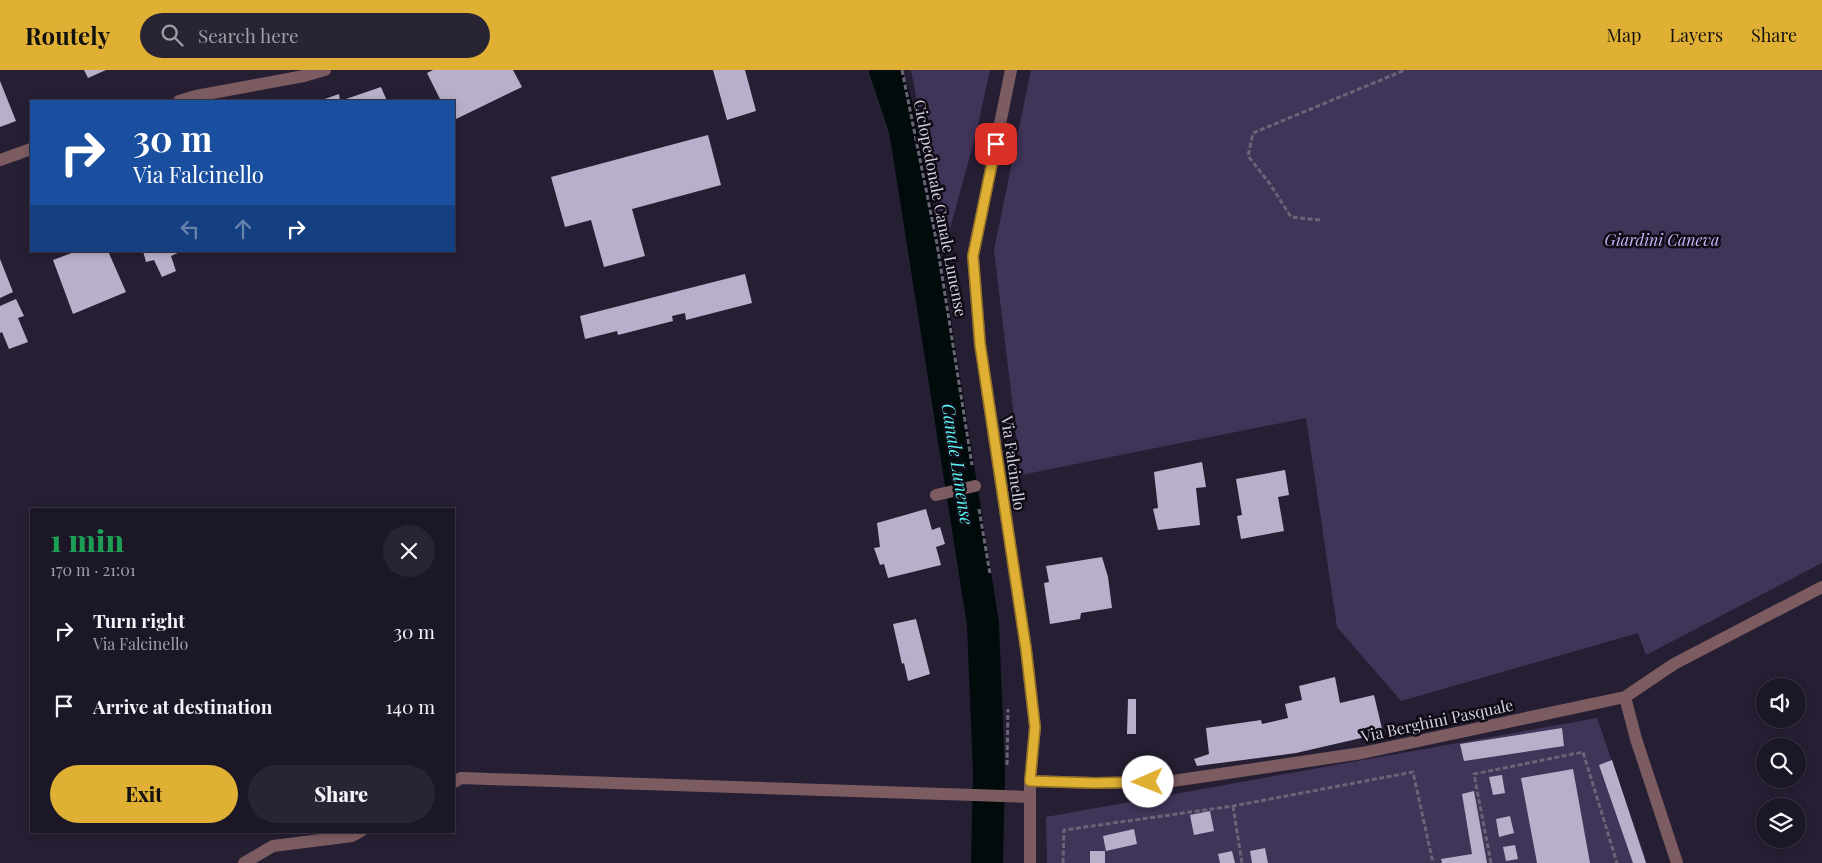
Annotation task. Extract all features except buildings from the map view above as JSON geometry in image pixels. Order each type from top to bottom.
[{"type":"street","points":[[182,100],[304,76],[325,70]]},
{"type":"street","name":"Via Falcinello","points":[[1011,70],[973,256],[980,344],[1026,649],[1035,727],[1030,781],[1030,863]]},
{"type":"street","points":[[0,160],[30,149]]},
{"type":"street","points":[[936,495],[973,487]]},
{"type":"street","name":"Via Berghini Pasquale","points":[[1030,781],[1095,783],[1176,781],[1362,753],[1625,697],[1674,664],[1822,587]]},
{"type":"street","points":[[1625,697],[1636,739],[1677,863]]},
{"type":"street","points":[[455,781],[461,778],[1030,797]]},
{"type":"street","points":[[244,863],[273,846],[352,836],[357,833]]},
{"type":"path","name":"Ciclopedonale Canale Lunense","points":[[902,70],[937,244],[973,487],[990,574]]},
{"type":"path","points":[[1320,220],[1291,217],[1270,184],[1248,156],[1253,132],[1406,70]]},
{"type":"path","points":[[1006,796],[1008,701]]},
{"type":"path","points":[[1491,863],[1474,774],[1583,752],[1617,863]]},
{"type":"path","points":[[1063,863],[1064,830],[1233,806],[1413,772],[1433,863]]},
{"type":"path","points":[[1233,806],[1242,863]]},
{"type":"green space","points":[[911,70],[990,70],[976,134],[945,247]]},
{"type":"green space","name":"Giardini Caneva","points":[[1031,70],[1822,70],[1822,563],[1646,655],[1638,633],[1401,701],[1337,627],[1306,418],[1021,475],[994,250]]},
{"type":"green space","points":[[1597,718],[1647,863],[1047,863],[1046,817]]},
{"type":"waterway","name":"Canale Lunense","points":[[885,70],[905,130],[983,624],[989,773],[987,863]]},
{"type":"route","points":[[996,144],[973,256],[980,344],[1026,649],[1035,727],[1030,781],[1148,782]]}]
